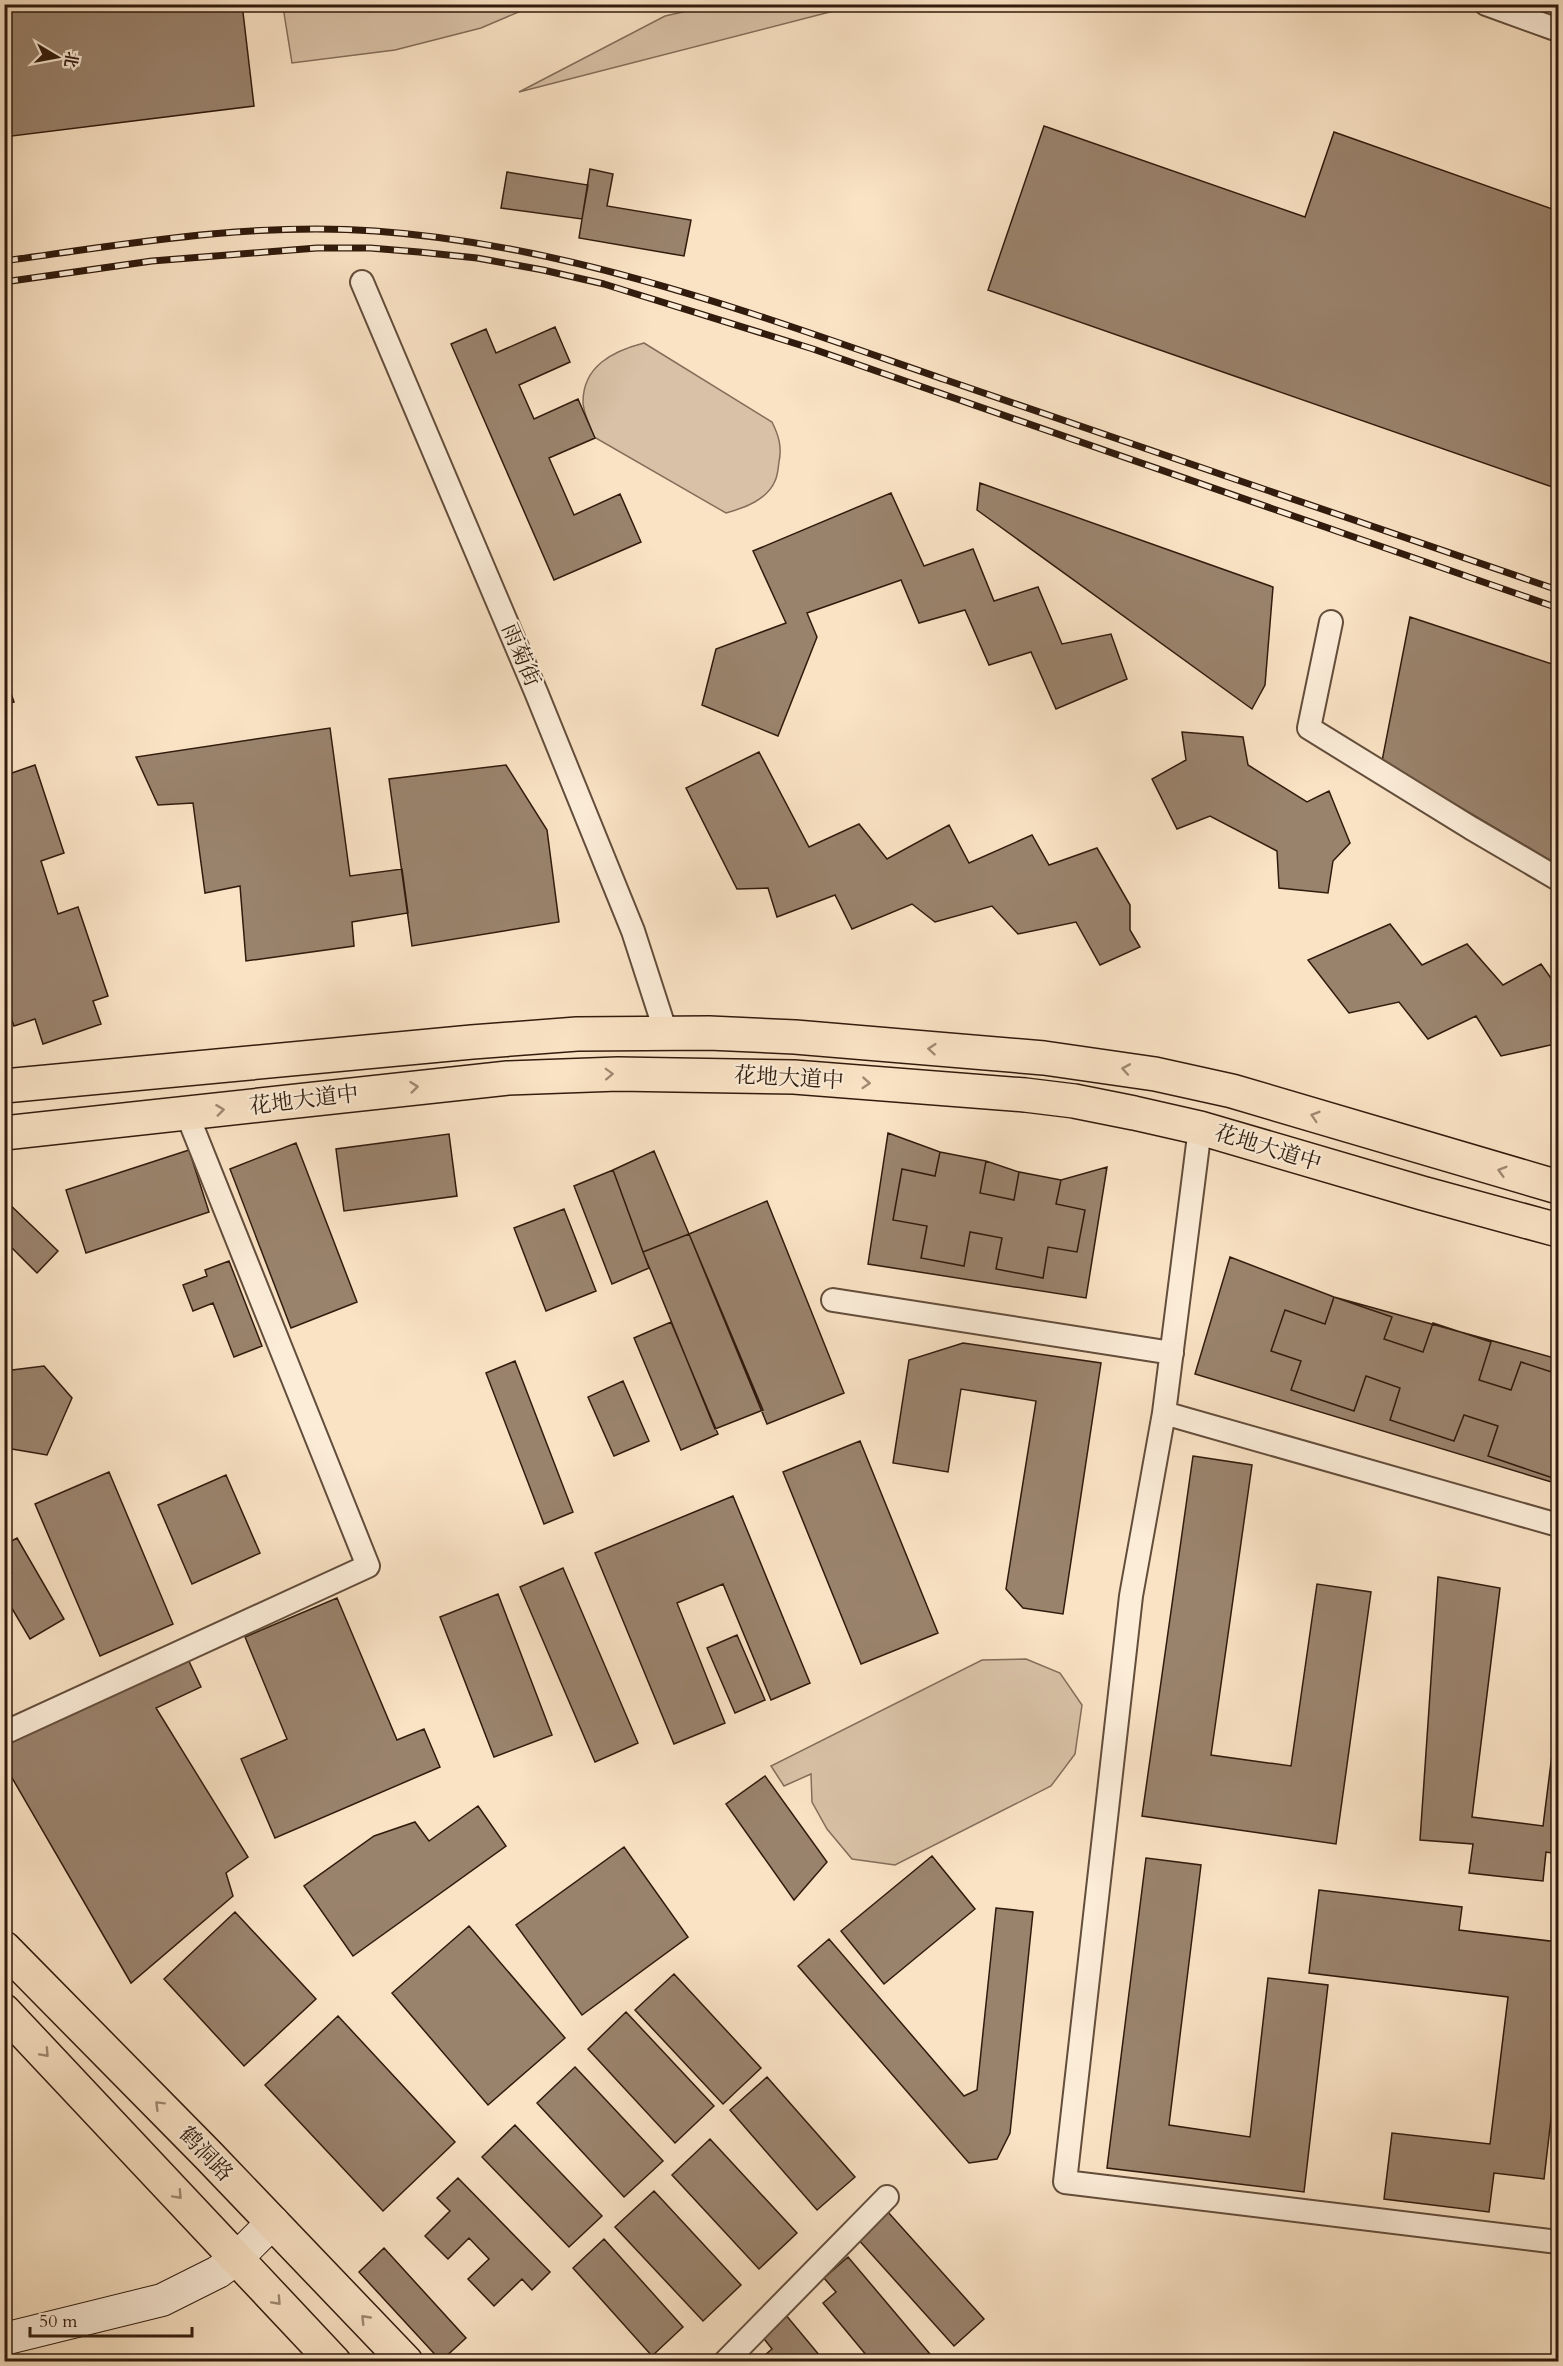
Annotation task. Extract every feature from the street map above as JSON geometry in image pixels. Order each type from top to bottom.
[{"type":"main road","name":"花地大道中","points":[[4,1086],[577,1034],[709,1033],[795,1037],[1044,1058],[1133,1070],[1233,1091],[1558,1187]]},
{"type":"main road","name":"花地大道中","points":[[4,1133],[508,1078],[618,1074],[794,1077],[1074,1101],[1200,1128],[1411,1190],[1558,1230]]},
{"type":"main road","points":[[4,1147],[100,1124]]},
{"type":"main road","name":"鹤洞路","points":[[4,1948],[406,2361]]},
{"type":"main road","points":[[4,2011],[334,2361]]},
{"type":"street","points":[[1486,4],[1558,30]]},
{"type":"street","name":"雨菊街","points":[[362,282],[536,692],[633,931],[666,1033]]},
{"type":"street","points":[[1330,621],[1309,728],[1470,828],[1558,879]]},
{"type":"street","points":[[4,1733],[368,1566],[187,1114]]},
{"type":"street","points":[[1200,1128],[1164,1413],[1131,1596],[1065,2182],[1558,2242]]},
{"type":"street","points":[[833,1300],[1172,1353]]},
{"type":"street","points":[[1164,1413],[1558,1526]]},
{"type":"street","points":[[725,2361],[887,2197]]},
{"type":"street","points":[[4,2339],[162,2300],[219,2272],[237,2258],[273,2222]]},
{"type":"shaded area","points":[[300,5],[535,5],[481,28],[395,50],[292,63],[283,7]]},
{"type":"shaded area","points":[[857,5],[519,92],[665,16],[709,6]]},
{"type":"shaded area","points":[[644,343],[772,422],[780,446],[778,472],[771,488],[761,498],[747,506],[726,513],[594,437],[583,406],[584,389],[588,379],[602,362],[611,356]]},
{"type":"shaded area","points":[[1026,1659],[1060,1673],[1082,1705],[1075,1754],[1051,1786],[895,1865],[852,1859],[827,1829],[812,1802],[811,1774],[784,1786],[771,1766],[982,1660]]},
{"type":"building","points":[[4,4],[242,4],[254,106],[4,137]]},
{"type":"building","points":[[1044,126],[1305,217],[1334,132],[1558,211],[1558,489],[988,290]]},
{"type":"building","points":[[590,169],[613,174],[607,206],[691,220],[684,256],[579,238]]},
{"type":"building","points":[[507,172],[588,185],[582,219],[501,208]]},
{"type":"building","points":[[555,327],[570,362],[519,385],[534,419],[578,399],[595,438],[549,458],[574,515],[620,494],[641,542],[554,580],[451,344],[486,329],[496,353]]},
{"type":"building","points":[[980,483],[1273,587],[1265,685],[1252,709],[977,510]]},
{"type":"building","points":[[891,493],[924,566],[973,549],[994,601],[1038,587],[1062,644],[1111,634],[1127,679],[1056,709],[1031,652],[989,665],[965,610],[919,623],[901,580],[807,613],[817,637],[778,736],[702,705],[716,649],[786,623],[753,551]]},
{"type":"building","points":[[1410,617],[1558,666],[1558,865],[1382,761]]},
{"type":"building","points":[[4,673],[14,702],[4,705]]},
{"type":"building","points":[[330,728],[350,876],[402,869],[408,913],[352,922],[354,946],[246,961],[240,886],[205,893],[193,803],[158,805],[136,757]]},
{"type":"building","points":[[1182,732],[1243,737],[1248,765],[1307,802],[1329,791],[1350,843],[1333,861],[1328,893],[1279,888],[1277,851],[1210,816],[1177,829],[1152,779],[1186,760]]},
{"type":"building","points":[[759,752],[809,847],[859,824],[887,859],[949,825],[969,863],[1032,835],[1049,865],[1097,848],[1130,905],[1130,930],[1140,947],[1100,965],[1076,922],[1018,934],[992,906],[935,922],[912,904],[852,929],[835,895],[777,917],[768,888],[737,889],[686,788]]},
{"type":"building","points":[[4,759],[9,774],[35,765],[64,853],[41,861],[58,914],[78,907],[108,996],[93,1001],[101,1024],[43,1044],[35,1019],[14,1026],[4,999],[4,934],[8,933],[4,921]]},
{"type":"building","points":[[506,765],[547,830],[559,922],[412,946],[389,779]]},
{"type":"building","points":[[1390,924],[1422,965],[1467,944],[1503,985],[1541,964],[1558,988],[1558,1049],[1555,1044],[1501,1056],[1476,1016],[1428,1039],[1399,1002],[1349,1013],[1308,960]]},
{"type":"building","points":[[888,1133],[940,1152],[1061,1180],[1107,1167],[1086,1298],[868,1264]]},
{"type":"building","points":[[449,1134],[457,1196],[344,1211],[336,1149]]},
{"type":"building","points":[[296,1143],[357,1302],[291,1328],[230,1169]]},
{"type":"building","points":[[189,1150],[209,1212],[86,1253],[66,1190]]},
{"type":"building","points":[[654,1151],[689,1234],[643,1252],[613,1170]]},
{"type":"building","points":[[940,1152],[986,1161],[980,1193],[1014,1200],[1019,1172],[1061,1180],[1056,1204],[1085,1210],[1077,1252],[1048,1247],[1043,1278],[996,1269],[1002,1238],[970,1232],[964,1266],[921,1258],[927,1226],[893,1220],[902,1169],[935,1176]]},
{"type":"building","points":[[613,1170],[649,1268],[612,1284],[574,1186]]},
{"type":"building","points":[[4,1199],[58,1251],[37,1273],[4,1240]]},
{"type":"building","points":[[767,1201],[844,1393],[767,1424],[689,1234]]},
{"type":"building","points":[[564,1209],[596,1291],[546,1311],[514,1228]]},
{"type":"building","points":[[689,1234],[763,1410],[715,1429],[643,1252]]},
{"type":"building","points":[[1230,1257],[1334,1297],[1558,1359],[1558,1484],[1195,1374]]},
{"type":"building","points":[[229,1261],[262,1346],[234,1357],[213,1303],[193,1311],[183,1285],[207,1276],[205,1270]]},
{"type":"building","points":[[1334,1297],[1392,1317],[1384,1339],[1423,1352],[1433,1323],[1491,1342],[1479,1380],[1511,1390],[1521,1362],[1558,1374],[1558,1462],[1553,1478],[1488,1456],[1498,1426],[1464,1415],[1454,1441],[1390,1420],[1400,1388],[1366,1376],[1354,1411],[1291,1390],[1301,1361],[1271,1351],[1285,1310],[1325,1324]]},
{"type":"building","points":[[671,1322],[718,1434],[681,1450],[634,1338]]},
{"type":"building","points":[[963,1343],[1101,1363],[1063,1614],[1023,1608],[1006,1589],[1036,1401],[961,1389],[948,1472],[893,1463],[909,1360]]},
{"type":"building","points":[[515,1361],[573,1512],[544,1524],[486,1373]]},
{"type":"building","points":[[44,1366],[72,1398],[47,1455],[12,1449],[4,1440],[4,1371]]},
{"type":"building","points":[[623,1381],[649,1441],[614,1456],[588,1397]]},
{"type":"building","points":[[860,1441],[938,1633],[861,1664],[783,1472]]},
{"type":"building","points":[[1193,1456],[1252,1465],[1211,1755],[1291,1766],[1317,1584],[1371,1592],[1336,1844],[1142,1816]]},
{"type":"building","points":[[109,1472],[173,1624],[100,1656],[35,1504]]},
{"type":"building","points":[[226,1475],[260,1553],[192,1584],[158,1505]]},
{"type":"building","points":[[733,1496],[810,1683],[771,1700],[723,1584],[677,1603],[725,1723],[674,1744],[595,1553]]},
{"type":"building","points":[[17,1538],[64,1619],[30,1639],[4,1595],[4,1578],[12,1573],[4,1560],[4,1545]]},
{"type":"building","points":[[563,1568],[638,1743],[595,1762],[520,1587]]},
{"type":"building","points":[[1438,1577],[1500,1588],[1472,1817],[1543,1826],[1558,1707],[1558,1854],[1546,1852],[1543,1881],[1469,1873],[1473,1844],[1420,1840]]},
{"type":"building","points":[[498,1594],[552,1735],[494,1757],[440,1617]]},
{"type":"building","points":[[337,1598],[397,1740],[424,1729],[440,1767],[275,1838],[241,1759],[287,1739],[245,1637]]},
{"type":"building","points":[[737,1635],[765,1700],[735,1713],[707,1648]]},
{"type":"building","points":[[187,1657],[201,1687],[156,1708],[248,1857],[226,1873],[233,1896],[131,1983],[4,1764],[4,1742]]},
{"type":"building","points":[[765,1776],[827,1862],[794,1900],[726,1804]]},
{"type":"building","points":[[478,1806],[506,1846],[353,1956],[304,1886],[374,1836],[415,1822],[429,1841]]},
{"type":"building","points":[[624,1847],[688,1937],[582,2015],[516,1925]]},
{"type":"building","points":[[932,1856],[975,1909],[884,1984],[841,1931]]},
{"type":"building","points":[[1146,1858],[1201,1865],[1169,2125],[1250,2137],[1268,1978],[1328,1985],[1304,2192],[1107,2168]]},
{"type":"building","points":[[1319,1890],[1462,1907],[1459,1930],[1558,1942],[1558,2059],[1544,2179],[1494,2173],[1489,2212],[1384,2199],[1392,2133],[1490,2144],[1508,1997],[1309,1973]]},
{"type":"building","points":[[996,1908],[1033,1912],[1010,2133],[997,2159],[969,2163],[798,1966],[829,1939],[964,2096],[977,2090]]},
{"type":"building","points":[[235,1912],[316,1999],[244,2066],[164,1979]]},
{"type":"building","points":[[469,1926],[565,2038],[488,2105],[392,1993]]},
{"type":"building","points":[[674,1974],[761,2068],[723,2104],[635,2010]]},
{"type":"building","points":[[626,2012],[714,2106],[675,2143],[588,2049]]},
{"type":"building","points":[[338,2016],[455,2142],[383,2211],[265,2085]]},
{"type":"building","points":[[575,2067],[663,2161],[624,2197],[537,2103]]},
{"type":"building","points":[[767,2077],[855,2177],[817,2210],[730,2110]]},
{"type":"building","points":[[515,2125],[602,2216],[569,2247],[482,2157]]},
{"type":"building","points":[[710,2139],[797,2233],[759,2269],[672,2175]]},
{"type":"building","points":[[458,2178],[550,2272],[532,2290],[522,2279],[494,2306],[468,2279],[489,2259],[469,2238],[448,2259],[425,2236],[450,2211],[437,2198]]},
{"type":"building","points":[[654,2191],[741,2285],[703,2321],[615,2227]]},
{"type":"building","points":[[887,2211],[984,2319],[954,2346],[857,2238]]},
{"type":"building","points":[[604,2239],[683,2327],[652,2356],[573,2268]]},
{"type":"building","points":[[384,2248],[466,2338],[441,2361],[359,2272]]},
{"type":"building","points":[[848,2257],[935,2360],[933,2362],[872,2362],[823,2303],[836,2292],[824,2278]]},
{"type":"building","points":[[785,2314],[825,2362],[760,2362],[759,2360],[772,2349],[761,2335]]},
{"type":"railway","points":[[4,261],[189,236],[329,229],[375,231],[449,239],[522,251],[594,267],[736,308],[1558,590]]},
{"type":"railway","points":[[4,282],[152,261],[317,248],[370,248],[419,252],[477,258],[543,270],[604,284],[813,349],[1558,608]]}]
